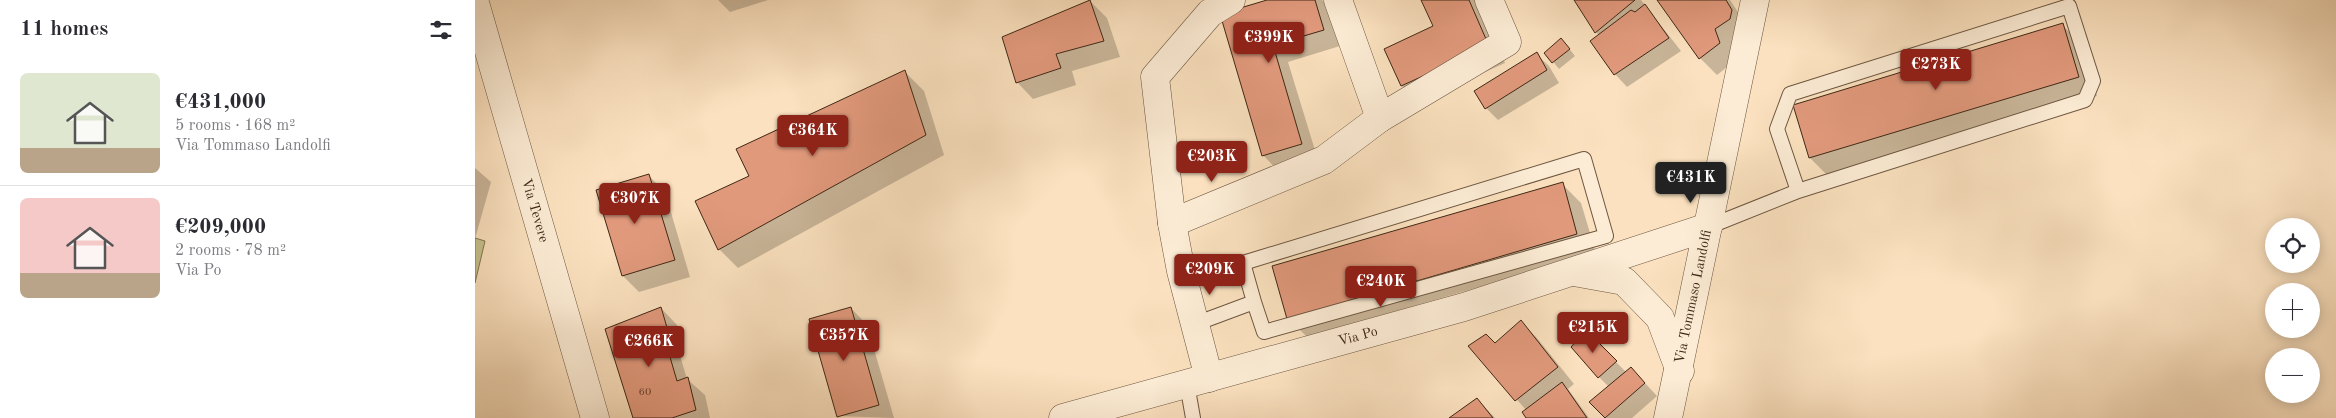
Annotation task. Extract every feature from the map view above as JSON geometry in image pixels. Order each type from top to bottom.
[{"type":"street","points":[[1198,381],[1195,324],[1181,271],[1172,223],[1155,77],[1209,12],[1231,0]]},
{"type":"street","points":[[1339,0],[1380,118]]},
{"type":"street","points":[[1172,223],[1324,160],[1380,118],[1507,42],[1489,0]]},
{"type":"street","name":"Via Tommaso Landolfi","points":[[1668,418],[1680,372],[1755,0]]},
{"type":"street","name":"Via Tevere","points":[[475,3],[595,418]]},
{"type":"street","name":"Via Po","points":[[1063,418],[1463,307],[1708,227]]},
{"type":"street","points":[[1573,271],[1623,281],[1660,318],[1680,372]]},
{"type":"lane","points":[[1708,227],[1798,191],[2085,100],[2093,82],[2069,6],[1790,94],[1777,129],[1798,191]]},
{"type":"lane","points":[[1584,159],[1606,236],[1264,332],[1254,302],[1243,263],[1584,159]]},
{"type":"lane","points":[[1195,324],[1254,302]]},
{"type":"lane","points":[[1193,418],[1198,381]]},
{"type":"shaded area","points":[[475,238],[485,241],[475,283]]},
{"type":"building","points":[[1090,0],[1104,41],[1056,54],[1061,68],[1016,83],[1002,37]]},
{"type":"building","points":[[1267,0],[1315,0],[1324,30],[1273,45],[1302,144],[1262,156],[1220,14]]},
{"type":"building","points":[[1421,0],[1469,0],[1489,46],[1401,86],[1384,49],[1433,26]]},
{"type":"building","points":[[1574,0],[1635,0],[1595,33]]},
{"type":"building","points":[[1657,0],[1726,0],[1732,10],[1730,19],[1715,29],[1720,43],[1699,59]]},
{"type":"building","points":[[1645,4],[1669,38],[1614,75],[1590,41],[1631,10],[1635,12]]},
{"type":"building","points":[[2063,23],[2079,77],[1809,158],[1793,105]]},
{"type":"building","points":[[1561,38],[1570,49],[1552,63],[1544,53]]},
{"type":"building","points":[[1537,52],[1547,70],[1485,109],[1474,91]]},
{"type":"building","points":[[905,70],[926,135],[718,250],[695,201],[749,176],[736,149]]},
{"type":"building","points":[[649,174],[675,260],[622,276],[596,190]]},
{"type":"building","points":[[1563,182],[1577,234],[1287,319],[1272,266]]},
{"type":"building","points":[[661,307],[668,331],[663,333],[677,381],[688,377],[696,410],[672,418],[633,418],[605,329]]},
{"type":"building","points":[[851,307],[879,405],[837,417],[809,319]]},
{"type":"building","points":[[1521,320],[1558,367],[1515,401],[1468,346],[1486,334],[1495,343]]},
{"type":"building","points":[[1586,330],[1617,361],[1598,378],[1571,347]]},
{"type":"building","points":[[1631,367],[1645,383],[1605,418],[1589,402]]},
{"type":"building","points":[[1562,382],[1587,418],[1526,418],[1522,412]]},
{"type":"building","points":[[1477,398],[1493,418],[1449,418]]}]
